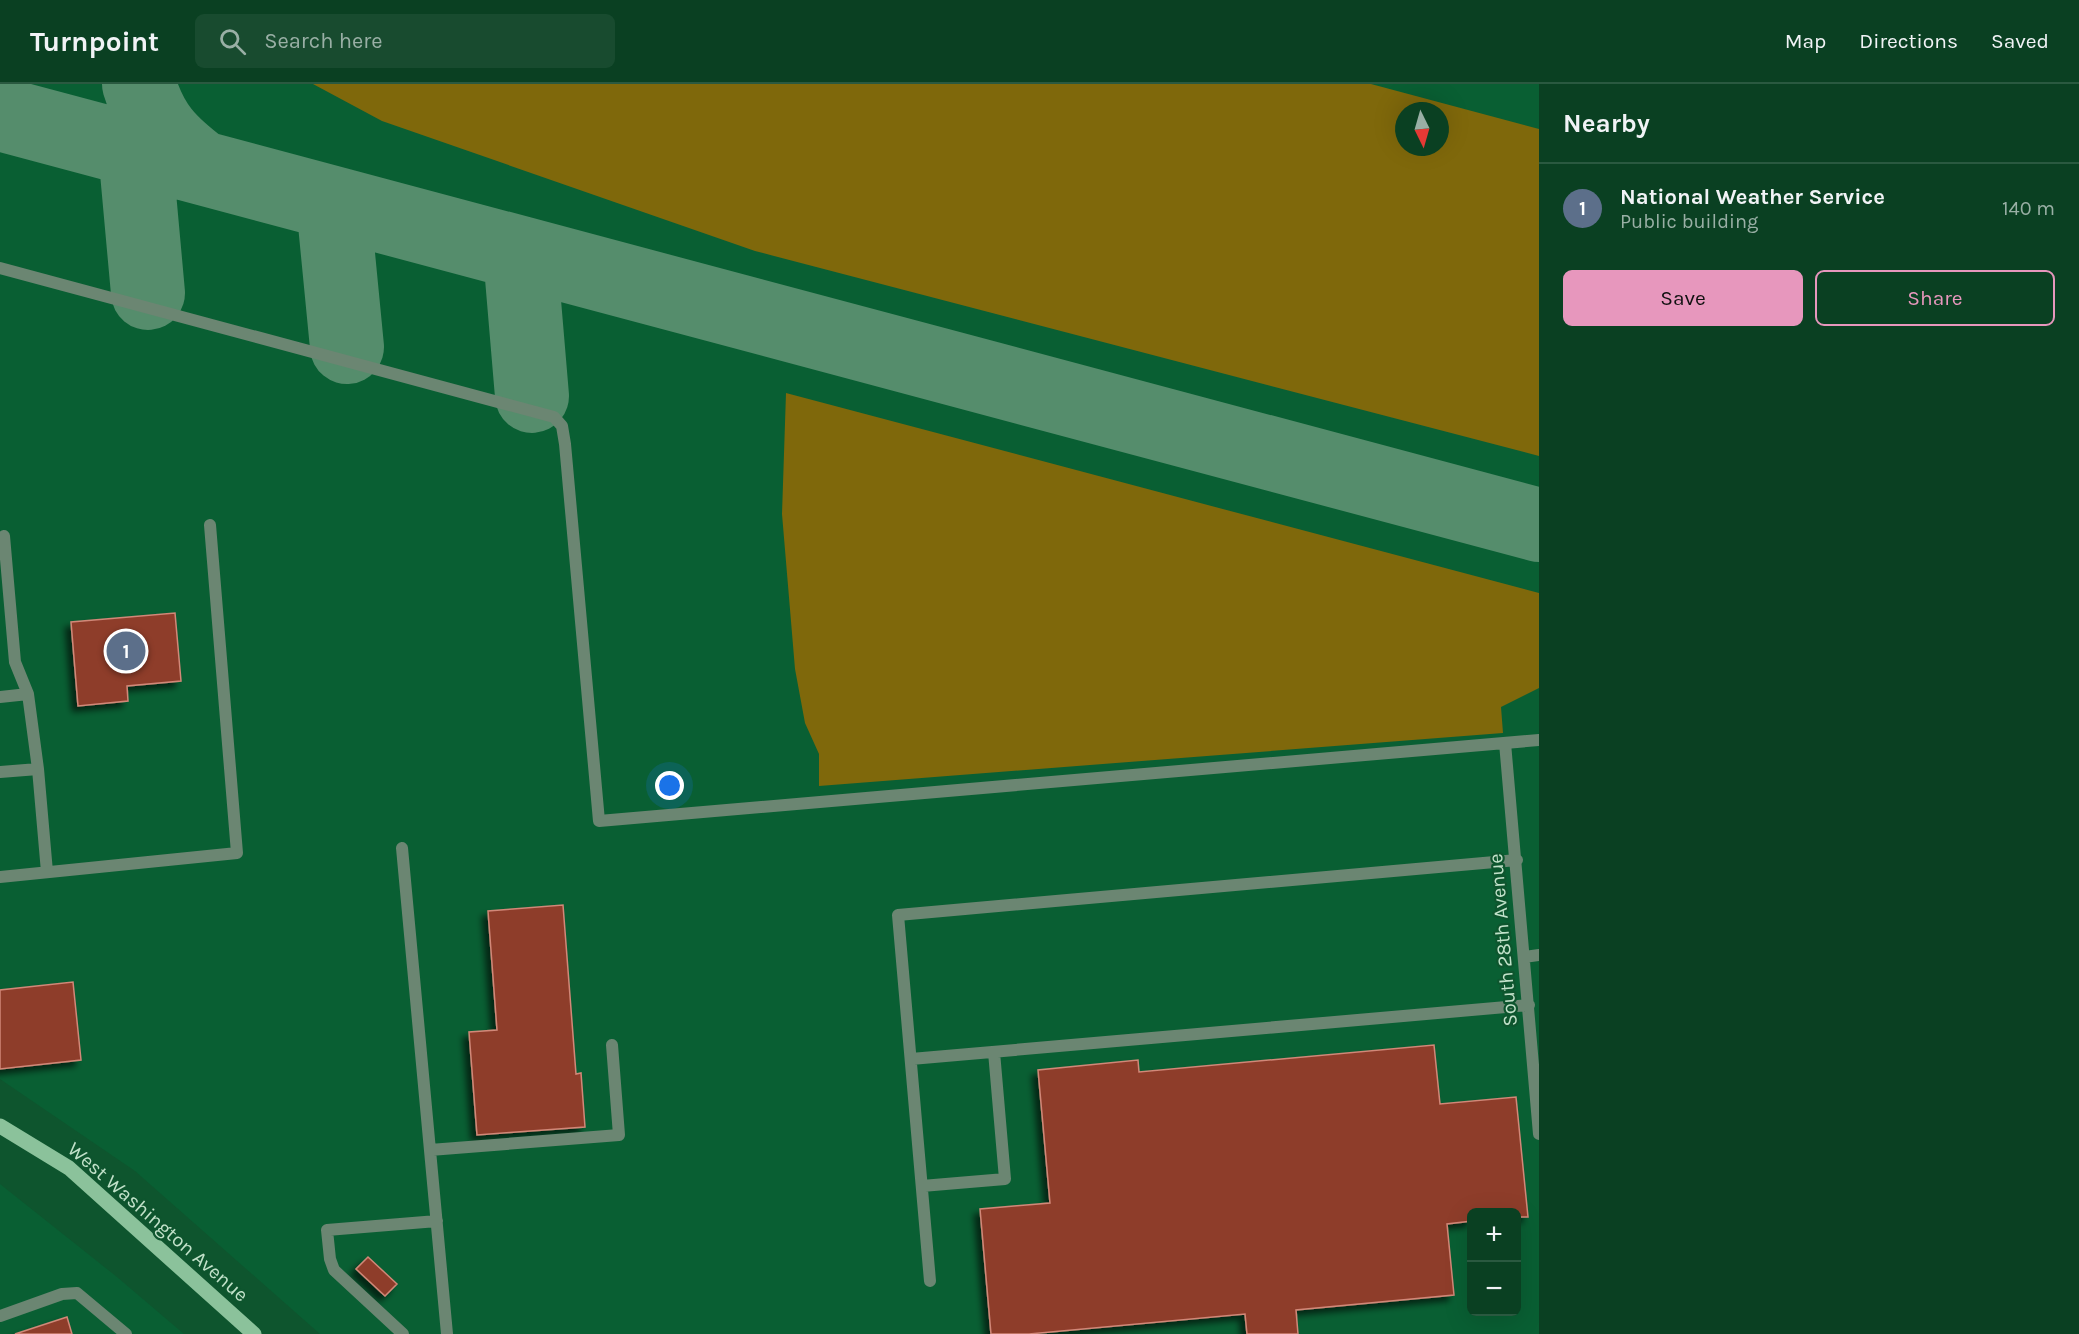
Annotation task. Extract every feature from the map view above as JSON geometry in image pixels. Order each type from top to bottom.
[{"type":"main road","name":"West Washington Avenue","points":[[0,1126],[69,1168],[254,1334]]},
{"type":"lane","points":[[0,268],[554,417],[562,426],[565,444],[599,821],[1539,740]]},
{"type":"lane","points":[[0,877],[237,853],[210,525]]},
{"type":"lane","points":[[4,536],[15,662],[28,694],[38,769],[47,872]]},
{"type":"lane","points":[[0,697],[28,694]]},
{"type":"lane","name":"South 28th Avenue","points":[[1505,743],[1517,860],[1539,1134]]},
{"type":"lane","points":[[0,772],[38,769]]},
{"type":"lane","points":[[402,848],[447,1334]]},
{"type":"lane","points":[[930,1281],[898,915],[1517,860]]},
{"type":"lane","points":[[1524,957],[1539,955]]},
{"type":"lane","points":[[911,1059],[1529,1005]]},
{"type":"lane","points":[[430,1150],[619,1135],[612,1045]]},
{"type":"lane","points":[[922,1186],[1005,1179],[994,1052]]},
{"type":"lane","points":[[403,1334],[334,1270],[330,1259],[327,1230],[436,1221]]},
{"type":"lane","points":[[0,1316],[62,1294],[77,1293],[126,1334]]},
{"type":"shaded area","points":[[0,84],[1539,84],[1539,1334],[320,1334],[135,1171],[0,1079]]},
{"type":"shaded area","points":[[313,84],[1371,84],[1438,102],[1395,102],[1395,156],[1449,156],[1449,105],[1539,129],[1539,456],[755,251],[382,121]]},
{"type":"shaded area","points":[[786,393],[1539,593],[1539,688],[1501,707],[1503,733],[819,786],[819,754],[805,723],[795,669],[782,514]]},
{"type":"shaded area","points":[[0,1184],[117,1277],[184,1334],[0,1334]]},
{"type":"building","points":[[175,613],[181,681],[127,686],[128,701],[78,706],[71,622]]},
{"type":"building","points":[[563,905],[576,1074],[581,1073],[585,1127],[477,1135],[469,1032],[497,1030],[488,911]]},
{"type":"building","points":[[73,982],[81,1060],[0,1069],[0,990]]},
{"type":"building","points":[[1434,1045],[1440,1104],[1516,1097],[1528,1217],[1521,1217],[1521,1208],[1467,1208],[1467,1222],[1447,1224],[1454,1295],[1296,1310],[1298,1334],[1247,1334],[1245,1314],[1029,1334],[991,1334],[980,1209],[1050,1203],[1038,1070],[1138,1060],[1139,1072]]},
{"type":"building","points":[[368,1257],[397,1284],[385,1296],[356,1269]]},
{"type":"building","points":[[67,1317],[72,1334],[15,1334]]},
{"type":"taxiway","points":[[139,84],[149,111],[163,132],[202,168]]},
{"type":"taxiway","points":[[0,114],[1539,525]]},
{"type":"taxiway","points":[[135,150],[148,293]]},
{"type":"taxiway","points":[[333,203],[347,347]]},
{"type":"taxiway","points":[[520,254],[532,396]]},
{"type":"place","name":"National Weather Service","points":[[126,651]]}]
